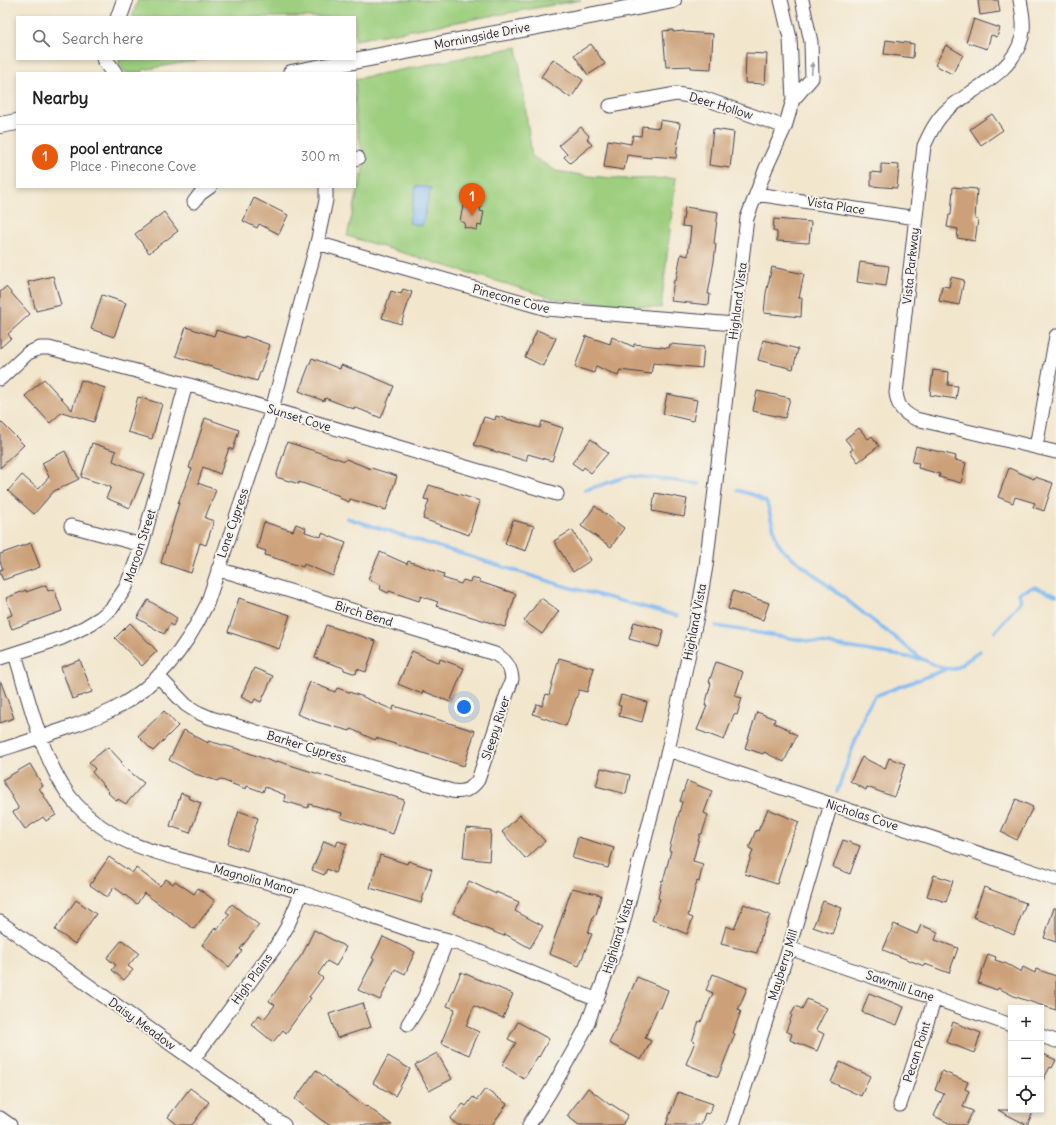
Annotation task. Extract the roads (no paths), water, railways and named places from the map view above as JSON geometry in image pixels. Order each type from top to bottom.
[{"type":"street","points":[[119,16],[125,0]]},
{"type":"street","name":"Morningside Drive","points":[[305,72],[673,0]]},
{"type":"street","name":"Highland Vista","points":[[529,1125],[550,1092],[585,1030],[597,1000],[619,940],[668,750],[706,566],[747,218],[766,168],[785,127],[793,100],[790,38],[781,0]]},
{"type":"street","name":"Highland Vista","points":[[793,100],[812,78],[811,42],[802,0]]},
{"type":"street","name":"Vista Parkway","points":[[1020,0],[1023,23],[1022,36],[1012,59],[990,79],[947,110],[929,133],[924,146],[896,393],[897,402],[901,409],[916,419],[1056,452]]},
{"type":"street","points":[[103,64],[113,72]]},
{"type":"street","name":"Deer Hollow","points":[[610,106],[670,95],[689,95],[703,98],[785,127]]},
{"type":"street","points":[[0,125],[16,122]]},
{"type":"street","points":[[194,202],[200,194],[209,188]]},
{"type":"street","name":"Lone Cypress","points":[[0,750],[86,722],[118,707],[144,689],[175,658],[200,619],[207,604],[272,409],[317,243],[326,200],[326,188]]},
{"type":"street","name":"Vista Place","points":[[756,194],[916,218]]},
{"type":"street","name":"Pinecone Cove","points":[[317,243],[546,309],[735,324]]},
{"type":"street","points":[[1036,447],[1056,336]]},
{"type":"street","name":"Sunset Cove","points":[[0,379],[28,353],[40,348],[49,348],[186,384],[557,494]]},
{"type":"street","name":"Maroon Street","points":[[0,658],[62,638],[85,628],[112,608],[126,587],[142,545],[186,384]]},
{"type":"street","points":[[71,526],[142,545]]},
{"type":"street","name":"Birch Bend","points":[[218,569],[495,654],[508,664]]},
{"type":"street","name":"Magnolia Manor","points":[[15,654],[41,737],[57,777],[65,792],[87,816],[114,836],[146,850],[302,892],[415,931],[447,940],[521,968],[597,1000]]},
{"type":"street","name":"Sleepy River","points":[[470,789],[475,785],[481,775],[512,679],[508,664]]},
{"type":"street","name":"Barker Cypress","points":[[158,676],[186,705],[212,718],[452,791],[464,791],[470,789]]},
{"type":"street","name":"Nicholas Cove","points":[[668,750],[1056,879]]},
{"type":"street","name":"Mayberry Mill","points":[[732,1125],[789,948],[831,804]]},
{"type":"street","name":"High Plains","points":[[193,1060],[276,946],[287,927],[302,892]]},
{"type":"street","name":"Daisy Meadow","points":[[0,922],[284,1125]]},
{"type":"street","points":[[408,1024],[424,998],[447,940]]},
{"type":"street","name":"Sawmill Lane","points":[[789,948],[1008,1024]]},
{"type":"street","name":"Pecan Point","points":[[900,1105],[935,998]]},
{"type":"street","points":[[1044,1037],[1056,1041]]},
{"type":"street","points":[[0,1118],[10,1125]]},
{"type":"water","points":[[416,186],[431,188],[422,226],[409,223]]},
{"type":"waterway","points":[[585,490],[629,476],[699,484]]},
{"type":"waterway","points":[[737,490],[757,496],[767,503],[777,541],[784,551],[922,659],[942,668],[955,669],[980,651]]},
{"type":"waterway","points":[[347,518],[564,586],[678,616]]},
{"type":"waterway","points":[[995,632],[1021,601],[1019,593],[1034,587],[1056,595]]},
{"type":"waterway","points":[[716,626],[920,659]]},
{"type":"waterway","points":[[837,792],[866,710],[875,696],[947,669]]},
{"type":"place","name":"pool entrance","points":[[472,216]]}]
